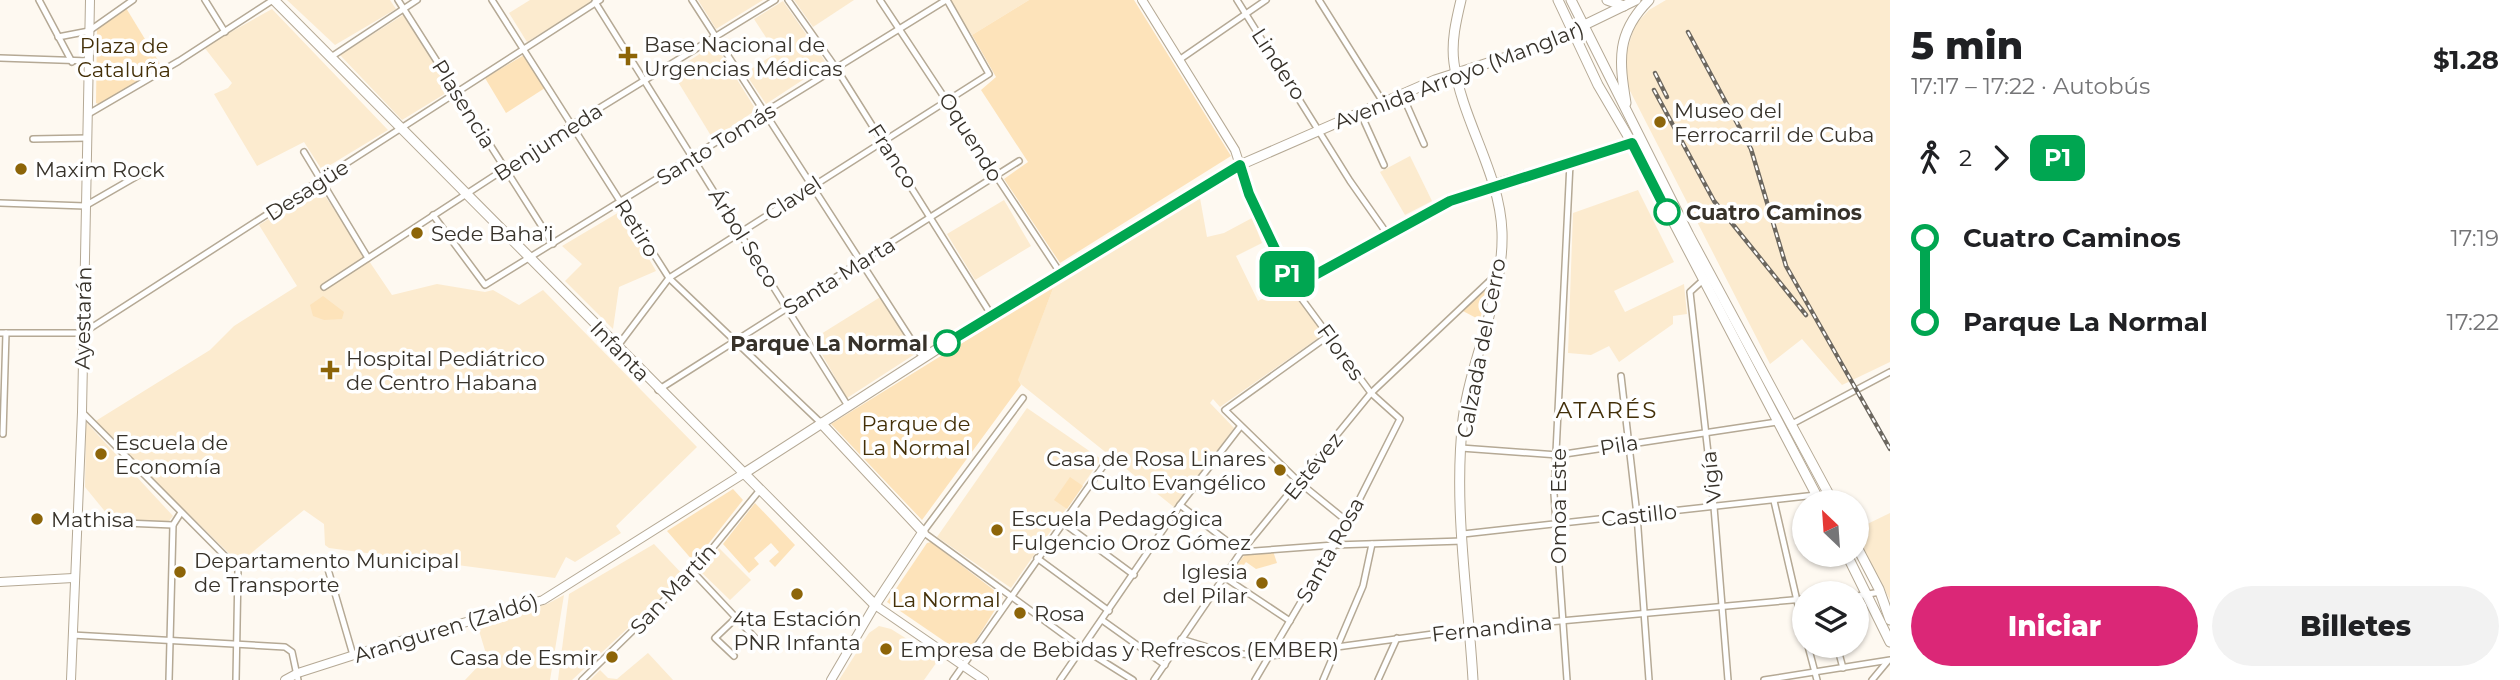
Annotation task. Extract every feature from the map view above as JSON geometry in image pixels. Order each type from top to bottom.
[{"type":"main road","name":"Ayestarán","points":[[71,680],[82,412],[85,206],[90,113],[90,0]]},
{"type":"main road","name":"Infanta","points":[[273,0],[874,605],[984,680]]},
{"type":"main road","name":"Flores","points":[[1142,0],[1235,150],[1249,194],[1293,287]]},
{"type":"main road","name":"Calzada del Cerro","points":[[1461,0],[1454,36],[1456,73],[1492,185],[1502,232],[1497,274],[1468,392],[1461,448],[1463,537],[1473,680]]},
{"type":"main road","points":[[1558,0],[1572,32],[1813,490]]},
{"type":"main road","points":[[1571,0],[1636,131],[1826,490]]},
{"type":"main road","points":[[1607,0],[1624,6]]},
{"type":"main road","name":"Avenida Arroyo (Manglar)","points":[[743,474],[923,358],[1240,165],[1402,94],[1456,73],[1527,51],[1636,0]]},
{"type":"main road","points":[[1628,111],[1622,47],[1629,24],[1649,0]]},
{"type":"main road","points":[[1632,143],[1636,131]]},
{"type":"main road","points":[[1293,287],[1450,201],[1492,185],[1632,143]]},
{"type":"main road","points":[[821,424],[923,532],[874,605],[831,680]]},
{"type":"main road","name":"Aranguren (Zaldó)","points":[[285,680],[353,655],[543,600],[743,474]]},
{"type":"main road","points":[[1867,567],[1890,620]]},
{"type":"main road","points":[[0,582],[74,578]]},
{"type":"main road","points":[[1869,596],[1890,642]]},
{"type":"street","points":[[39,0],[72,62]]},
{"type":"street","points":[[58,37],[89,31],[133,0]]},
{"type":"street","points":[[205,0],[225,32]]},
{"type":"street","points":[[90,113],[273,0]]},
{"type":"street","name":"Plasencia","points":[[398,0],[553,244]]},
{"type":"street","points":[[331,57],[417,0]]},
{"type":"street","name":"Retiro","points":[[492,0],[669,278],[821,424]]},
{"type":"street","points":[[692,0],[923,358]]},
{"type":"street","name":"Benjumeda","points":[[324,287],[572,125],[775,0]]},
{"type":"street","name":"Franco","points":[[788,0],[836,68],[992,316]]},
{"type":"street","name":"Oquendo","points":[[880,0],[1061,274]]},
{"type":"street","name":"Santo Tomás","points":[[433,215],[484,286],[766,114],[946,0]]},
{"type":"street","name":"Clavel","points":[[617,347],[669,278],[990,73],[946,0]]},
{"type":"street","name":"Lindero","points":[[1237,0],[1388,235]]},
{"type":"street","points":[[1179,60],[1266,0]]},
{"type":"street","points":[[1319,0],[1383,102]]},
{"type":"street","name":"Desagüe","points":[[83,333],[403,129],[597,1]]},
{"type":"street","name":"Árbol Seco","points":[[597,1],[848,406]]},
{"type":"street","points":[[0,58],[89,61]]},
{"type":"street","points":[[1402,94],[1424,144]]},
{"type":"street","points":[[1360,113],[1384,165]]},
{"type":"street","points":[[33,139],[88,138]]},
{"type":"street","points":[[304,152],[368,258]]},
{"type":"street","name":"Santa Marta","points":[[658,390],[1019,161]]},
{"type":"street","name":"Omoa Este","points":[[1567,680],[1555,525],[1570,163]]},
{"type":"street","points":[[0,203],[85,206],[145,172]]},
{"type":"street","name":"Estévez","points":[[1154,680],[1241,552],[1371,393],[1497,274]]},
{"type":"street","name":"Vigía","points":[[1702,281],[1690,292],[1714,507],[1720,609],[1728,680]]},
{"type":"street","name":"Flores","points":[[1293,287],[1371,393],[1400,417]]},
{"type":"street","points":[[3,434],[3,333],[83,333]]},
{"type":"street","points":[[1328,336],[1225,410],[1300,483],[1348,522]]},
{"type":"street","points":[[1791,425],[1890,372]]},
{"type":"street","points":[[1621,376],[1637,515],[1649,680]]},
{"type":"street","points":[[1023,398],[923,532],[1082,648],[1133,680]]},
{"type":"street","points":[[82,412],[180,514],[238,569],[236,680]]},
{"type":"street","name":"Santa Rosa","points":[[1255,680],[1348,522],[1400,417]]},
{"type":"street","name":"Pila","points":[[1461,448],[1558,455],[1777,422]]},
{"type":"street","points":[[1060,680],[1180,505],[1240,427]]},
{"type":"street","points":[[953,680],[1106,462]]},
{"type":"street","name":"San Martín","points":[[582,680],[693,572],[759,491]]},
{"type":"street","name":"Castillo","points":[[1241,552],[1463,537],[1637,515],[1792,500]]},
{"type":"street","points":[[1774,501],[1792,582]]},
{"type":"street","points":[[1180,505],[1241,552]]},
{"type":"street","points":[[169,680],[173,525],[180,514]]},
{"type":"street","points":[[77,521],[173,525]]},
{"type":"street","points":[[1062,522],[1134,575]]},
{"type":"street","points":[[1322,680],[1363,586],[1372,544]]},
{"type":"street","points":[[1037,558],[1109,611]]},
{"type":"street","points":[[325,559],[353,655]]},
{"type":"street","points":[[693,572],[757,640]]},
{"type":"street","points":[[1224,577],[1290,621]]},
{"type":"street","points":[[1869,596],[1880,592]]},
{"type":"street","name":"Fernandina","points":[[1181,639],[1227,653],[1270,656],[1470,629],[1720,609],[1792,600]]},
{"type":"street","points":[[734,656],[715,638],[737,617]]},
{"type":"street","points":[[1102,620],[1165,665]]},
{"type":"street","points":[[72,635],[289,649],[298,676]]},
{"type":"street","points":[[1378,680],[1397,639]]},
{"type":"street","points":[[1811,658],[1817,680]]},
{"type":"street","points":[[1840,658],[1843,668]]},
{"type":"street","points":[[1764,680],[1888,661]]},
{"type":"street","points":[[1872,680],[1888,661]]},
{"type":"shaded area","points":[[287,0],[390,0],[396,9],[335,45]]},
{"type":"shaded area","points":[[530,0],[592,2],[527,42],[509,13]]},
{"type":"shaded area","points":[[698,0],[763,0],[716,29]]},
{"type":"shaded area","points":[[794,0],[854,0],[813,27]]},
{"type":"shaded area","points":[[1029,0],[972,35],[950,2]]},
{"type":"shaded area","points":[[1666,0],[1890,0],[1890,362],[1842,385],[1802,339],[1770,364],[1628,87],[1624,60],[1635,25],[1649,10]]},
{"type":"shaded area","points":[[783,1],[827,64],[766,104],[745,73],[776,53],[754,19]]},
{"type":"shaded area","points":[[272,9],[388,130],[322,170],[304,142],[257,166],[214,94],[228,88],[232,83],[204,47]]},
{"type":"shaded area","points":[[403,15],[451,90],[402,120],[340,55]]},
{"type":"shaded area","points":[[715,44],[756,110],[713,139],[672,72]]},
{"type":"shaded area","points":[[1410,156],[1432,201],[1405,215],[1380,172]]},
{"type":"shaded area","points":[[319,187],[392,295],[437,284],[485,292],[493,290],[519,305],[543,290],[697,447],[616,526],[621,533],[575,562],[566,557],[555,578],[329,548],[325,545],[324,524],[304,510],[239,563],[94,422],[210,350],[234,326],[297,286],[259,225]]},
{"type":"shaded area","points":[[1638,190],[1674,262],[1614,291],[1625,312],[1684,284],[1687,314],[1673,316],[1673,324],[1619,362],[1609,346],[1591,355],[1568,353],[1573,213]]},
{"type":"shaded area","points":[[1200,198],[1207,237],[1224,233],[1252,218],[1262,243],[1236,256],[1258,301],[1287,286],[1324,334],[1220,407],[1213,399],[1210,403],[1234,428],[1175,508],[1017,381],[1054,286]]},
{"type":"shaded area","points":[[1004,200],[1031,246],[975,280],[947,234]]},
{"type":"shaded area","points":[[621,211],[656,271],[619,287],[613,329],[565,281],[582,264],[562,246]]},
{"type":"shaded area","points":[[882,296],[915,354],[847,398],[813,339]]},
{"type":"shaded area","points":[[1027,408],[1101,459],[1011,588],[937,537]]},
{"type":"shaded area","name":"Escuela de Economía","points":[[86,422],[173,516],[168,522],[112,520],[85,487]]},
{"type":"shaded area","points":[[1890,513],[1890,600],[1869,560],[1869,523]]},
{"type":"shaded area","points":[[654,544],[684,576],[572,680],[558,680],[569,594]]},
{"type":"shaded area","points":[[719,548],[751,580],[730,600],[700,571]]},
{"type":"shaded area","points":[[564,595],[550,680],[465,680],[487,657],[477,624],[547,604]]},
{"type":"shaded area","name":"Empresa de Bebidas y Refrescos (EMBER)","points":[[879,626],[891,629],[939,659],[924,680],[839,680],[869,633]]},
{"type":"shaded area","points":[[648,653],[673,680],[590,680],[600,670],[608,678],[617,679]]},
{"type":"green space","points":[[1029,0],[1134,0],[1231,156],[1060,263],[1004,179],[1028,162],[981,90],[996,77],[972,35]]},
{"type":"green space","name":"Plaza de Cataluña","points":[[126,8],[162,67],[100,105],[96,103],[97,26]]},
{"type":"green space","points":[[524,55],[545,88],[506,113],[485,78]]},
{"type":"green space","points":[[1488,285],[1480,320],[1461,310]]},
{"type":"green space","name":"Parque de La Normal","points":[[1054,286],[1018,380],[1021,385],[922,520],[831,424]]},
{"type":"green space","points":[[323,296],[344,312],[342,319],[324,320],[313,316],[310,305]]},
{"type":"green space","points":[[1070,477],[1083,486],[1067,509],[1054,500]]},
{"type":"green space","points":[[733,489],[743,500],[694,562],[667,531]]},
{"type":"green space","points":[[755,503],[795,545],[775,567],[769,561],[779,552],[771,543],[754,558],[759,564],[749,573],[723,544]]},
{"type":"green space","name":"La Normal","points":[[931,542],[1003,597],[968,653],[963,654],[887,602],[927,543]]},
{"type":"green space","points":[[1273,551],[1277,563],[1256,569],[1246,562],[1233,580],[1228,577],[1246,553]]},
{"type":"railway","points":[[1688,32],[1751,149],[1786,266],[1890,449]]},
{"type":"railway","points":[[1655,73],[1667,97]]},
{"type":"railway","points":[[1654,90],[1714,201],[1806,315]]},
{"type":"bus line","name":"P1","points":[[947,343],[1240,165],[1249,194],[1293,287],[1420,216],[1471,192],[1632,143],[1667,212]]},
{"type":"place","name":"Base Nacional de Urgencias Médicas","points":[[628,56]]},
{"type":"place","name":"Museo del Ferrocarril de Cuba","points":[[1660,122]]},
{"type":"place","name":"Maxim Rock","points":[[21,169]]},
{"type":"place","name":"Cuatro Caminos","points":[[1667,212]]},
{"type":"place","name":"Sede Baha’i","points":[[417,233]]},
{"type":"place","name":"Parque La Normal","points":[[947,343]]},
{"type":"place","name":"Hospital Pediátrico de Centro Habana","points":[[330,370]]},
{"type":"place","name":"Escuela de Economía","points":[[101,454]]},
{"type":"place","name":"Casa de Rosa Linares Culto Evangélico","points":[[1280,470]]},
{"type":"place","name":"Mathisa","points":[[37,519]]},
{"type":"place","name":"Escuela Pedagógica Fulgencio Oroz Gómez","points":[[997,530]]},
{"type":"place","name":"Departamento Municipal de Transporte","points":[[180,572]]},
{"type":"place","name":"Iglesia del Pilar","points":[[1262,583]]},
{"type":"place","name":"4ta Estación PNR Infanta","points":[[797,594]]},
{"type":"place","name":"Rosa","points":[[1020,613]]},
{"type":"place","name":"Empresa de Bebidas y Refrescos (EMBER)","points":[[886,649]]},
{"type":"place","name":"Casa de Esmir","points":[[612,657]]},
{"type":"district","name":"ATARÉS","points":[[1607,410]]}]
